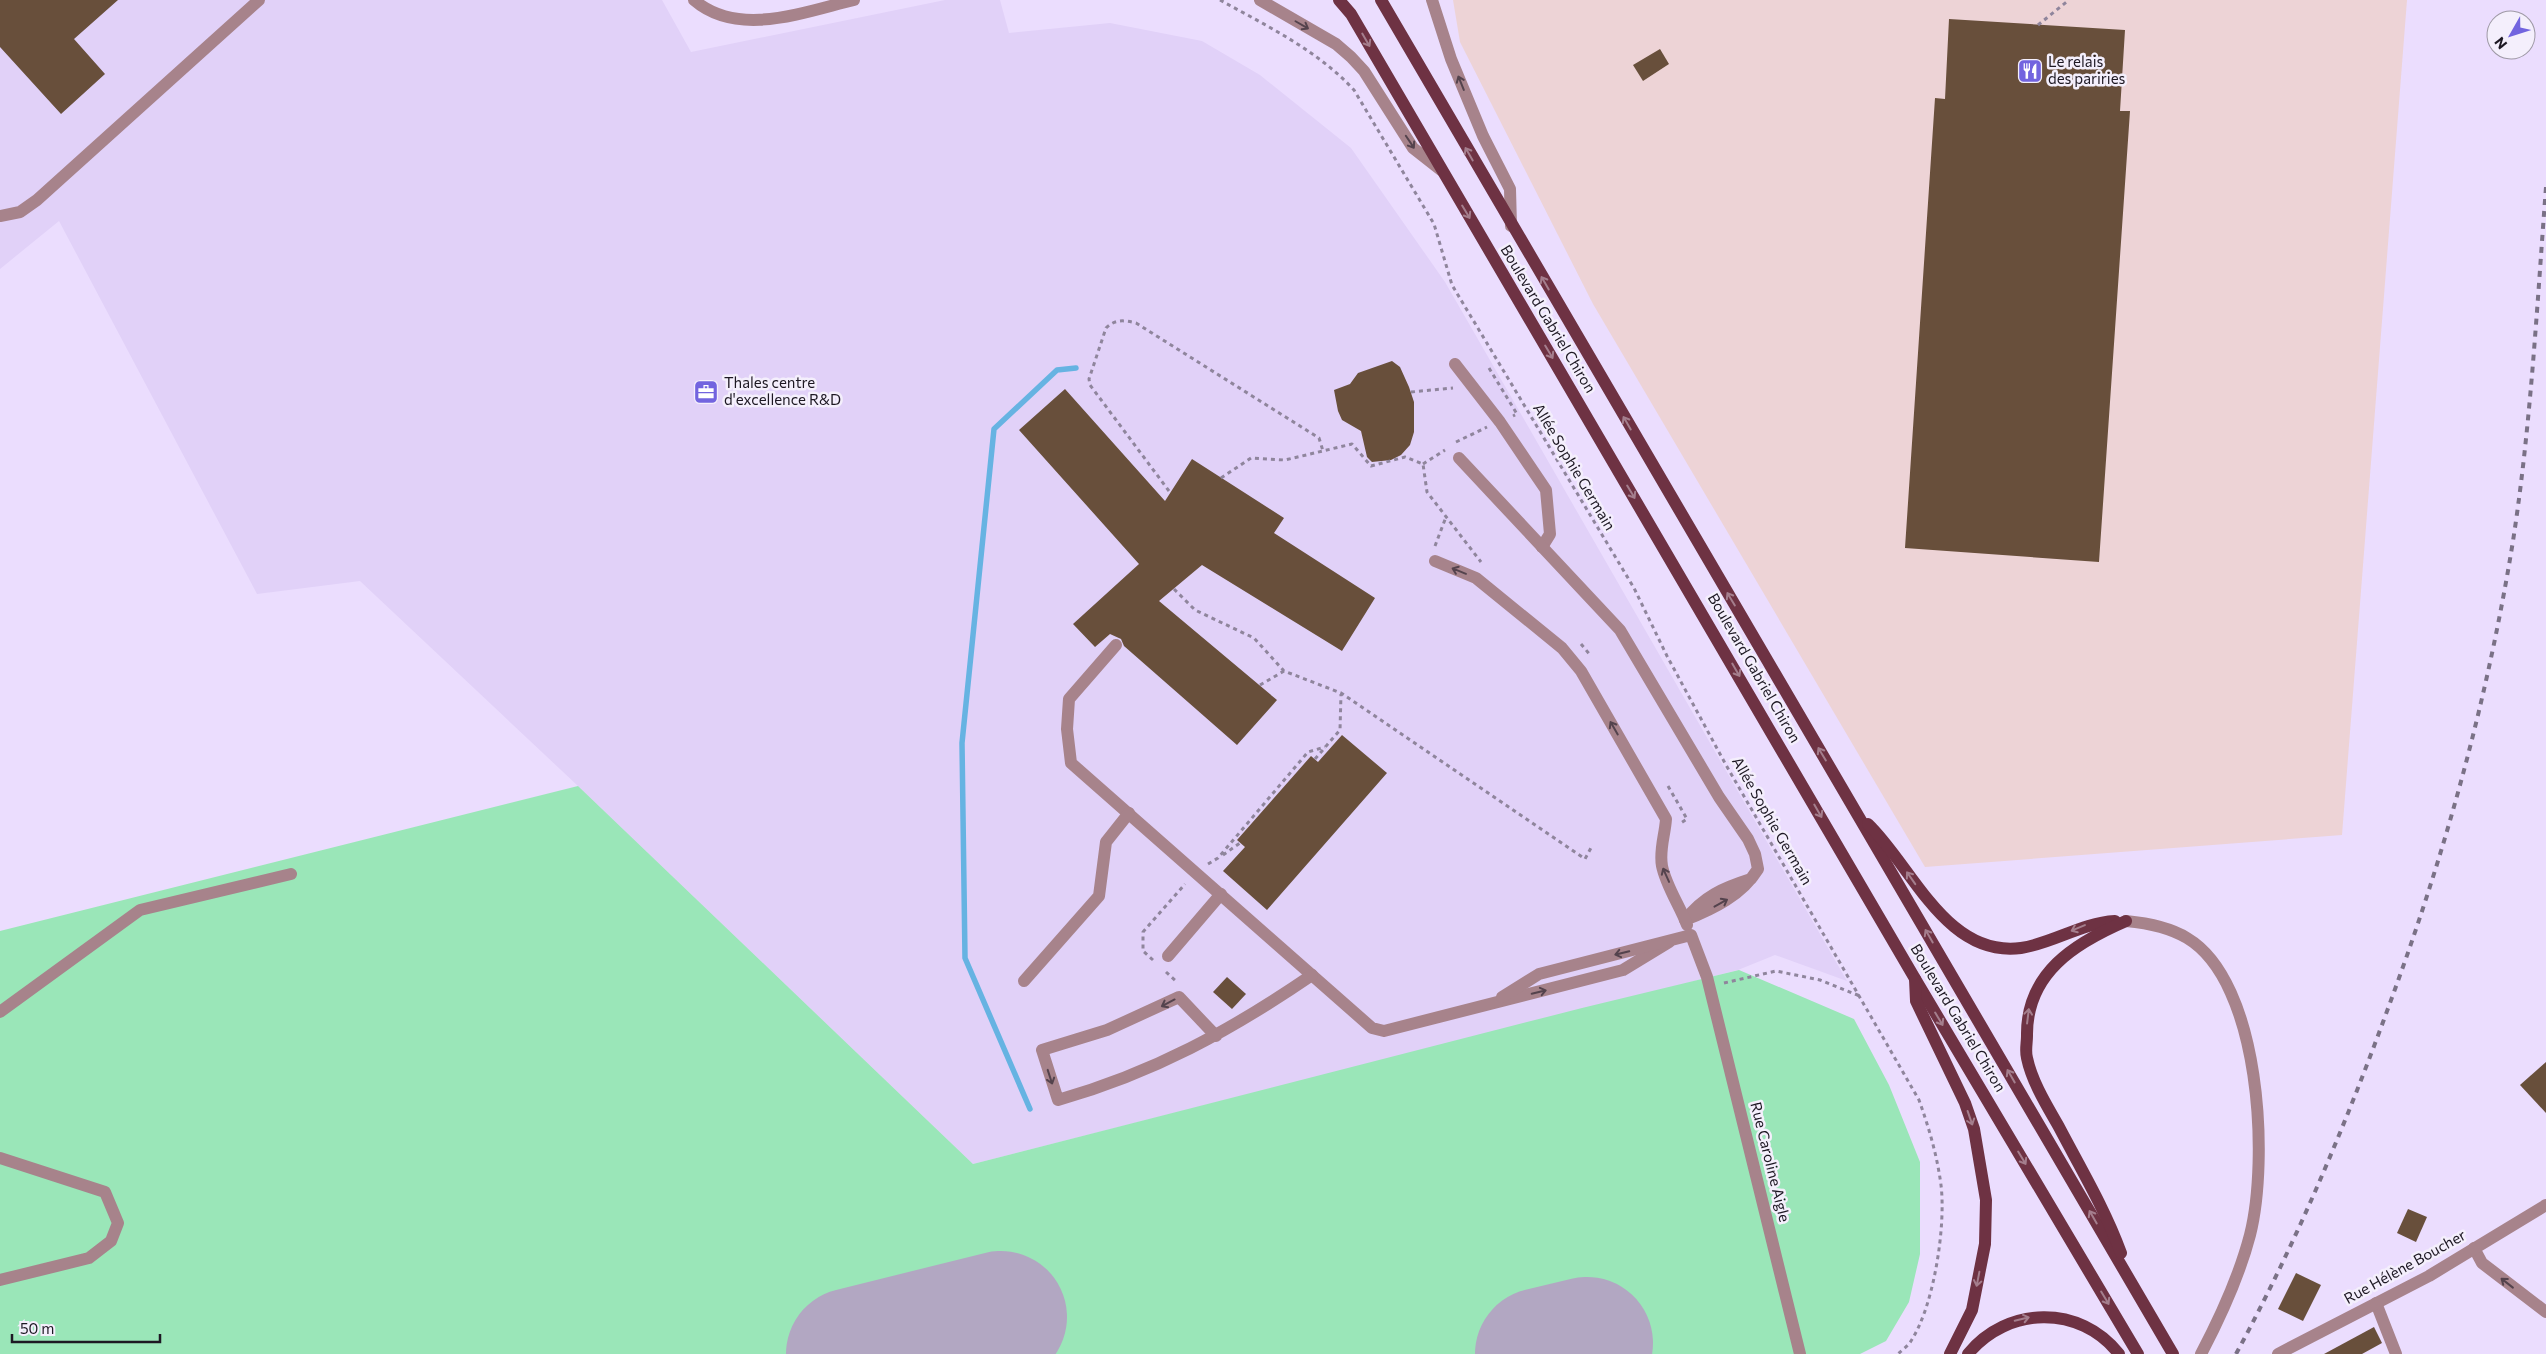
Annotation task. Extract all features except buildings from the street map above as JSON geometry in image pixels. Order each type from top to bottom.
[{"type":"main road","name":"Boulevard Gabriel Chiron","points":[[1339,0],[1351,14],[1441,170],[1717,636],[1914,977],[2138,1354]]},
{"type":"main road","name":"Boulevard Gabriel Chiron","points":[[1381,0],[1511,226],[2173,1354]]},
{"type":"main road","points":[[1856,812],[1886,841],[1930,904],[1955,928],[1973,938],[1993,946],[2020,948],[2050,940],[2086,925],[2126,921]]},
{"type":"main road","points":[[2126,921],[2083,941],[2063,956],[2039,983],[2029,1007],[2026,1028],[2027,1058],[2043,1099],[2110,1224],[2134,1285]]},
{"type":"main road","points":[[1914,977],[1916,1001],[1965,1102],[1974,1129],[1986,1200],[1984,1244],[1972,1310],[1950,1354]]},
{"type":"main road","points":[[1968,1354],[1979,1341],[1996,1328],[2019,1319],[2044,1315],[2071,1321],[2098,1333],[2119,1354]]},
{"type":"street","points":[[0,216],[20,212],[37,200],[259,0]]},
{"type":"street","points":[[694,0],[700,6],[720,14],[757,20],[854,0]]},
{"type":"street","points":[[1260,0],[1336,44],[1352,57],[1364,70],[1413,148],[1441,170]]},
{"type":"street","points":[[1432,0],[1451,58],[1483,136],[1510,189],[1511,226]]},
{"type":"street","points":[[1456,364],[1500,422],[1546,490],[1550,534],[1542,547]]},
{"type":"street","points":[[1459,458],[1620,630],[1719,797],[1756,854],[1758,868],[1751,879],[1728,887],[1698,904],[1686,920]]},
{"type":"street","name":"Rue Caroline Aigle","points":[[1435,562],[1476,578],[1562,648],[1581,672],[1666,819],[1661,847],[1662,867],[1686,920],[1708,982],[1800,1354]]},
{"type":"street","points":[[1116,645],[1069,699],[1066,729],[1071,762],[1372,1028],[1384,1031],[1623,970],[1669,942],[1691,934]]},
{"type":"street","points":[[1024,980],[1099,896],[1106,842],[1129,813]]},
{"type":"street","points":[[0,1012],[140,910],[291,874]]},
{"type":"street","points":[[1168,956],[1221,894]]},
{"type":"street","points":[[2126,921],[2153,924],[2188,938],[2211,959],[2228,982],[2241,1018],[2250,1054],[2257,1107],[2260,1164],[2257,1201],[2250,1235],[2226,1306],[2201,1354]]},
{"type":"street","points":[[1216,1036],[1179,997],[1107,1030],[1042,1050],[1058,1100],[1107,1086],[1216,1036],[1257,1013],[1312,975]]},
{"type":"street","points":[[0,1158],[105,1192],[118,1222],[111,1241],[89,1258],[0,1280]]},
{"type":"street","name":"Rue Hélène Boucher","points":[[2278,1354],[2429,1276],[2546,1205]]},
{"type":"street","points":[[2474,1248],[2482,1262],[2546,1312]]},
{"type":"street","points":[[2376,1303],[2396,1354]]},
{"type":"path","name":"Allée Sophie Germain","points":[[1220,0],[1307,50],[1337,72],[1354,90],[1434,224],[1452,284],[1634,588],[1667,656],[1726,765],[1919,1100],[1933,1138],[1941,1187],[1935,1274],[1924,1312],[1911,1342],[1898,1354]]},
{"type":"path","points":[[2038,25],[2069,0]]},
{"type":"path","points":[[1169,491],[1090,386],[1089,379],[1106,328],[1118,320],[1136,323],[1319,438],[1323,452]]},
{"type":"path","points":[[1489,368],[1517,414],[1500,422]]},
{"type":"path","points":[[1411,392],[1471,385]]},
{"type":"path","points":[[1435,562],[1434,550],[1446,517]]},
{"type":"path","points":[[1174,589],[1195,610],[1254,638],[1284,671],[1341,693],[1585,859],[1592,846]]},
{"type":"path","points":[[1260,685],[1284,671]]},
{"type":"path","points":[[1315,759],[1340,730],[1341,693]]},
{"type":"path","points":[[1218,858],[1240,843]]},
{"type":"path","points":[[1708,982],[1776,972],[1820,980],[1860,997]]},
{"type":"shaded area","points":[[0,0],[662,0],[691,52],[945,0],[1000,0],[1009,33],[1110,23],[1202,41],[1260,75],[1351,148],[1445,282],[1847,981],[1775,955],[1738,970],[973,1164],[578,786],[360,581],[257,594],[59,221],[0,269]]},
{"type":"shaded area","points":[[1453,0],[2407,0],[2342,835],[1925,867],[1593,304],[1460,42]]},
{"type":"green space","points":[[578,786],[973,1164],[1582,1008],[1739,970],[1854,1019],[1889,1085],[1920,1162],[1920,1254],[1909,1302],[1886,1341],[1860,1354],[0,1354],[0,931]]},
{"type":"waterway","points":[[1030,1109],[965,958],[962,743],[994,429],[1057,370],[1076,368]]},
{"type":"runway","points":[[852,1354],[1001,1317]]},
{"type":"runway","points":[[1541,1354],[1587,1343]]},
{"type":"railway","points":[[2236,1354],[2260,1309],[2304,1216],[2363,1074],[2418,925],[2466,762],[2492,652],[2513,541],[2533,364],[2546,187]]},
{"type":"place","name":"Le relais des pariries","points":[[2030,71]]},
{"type":"place","name":"Thales centre d'excellence R&D","points":[[706,392]]}]
